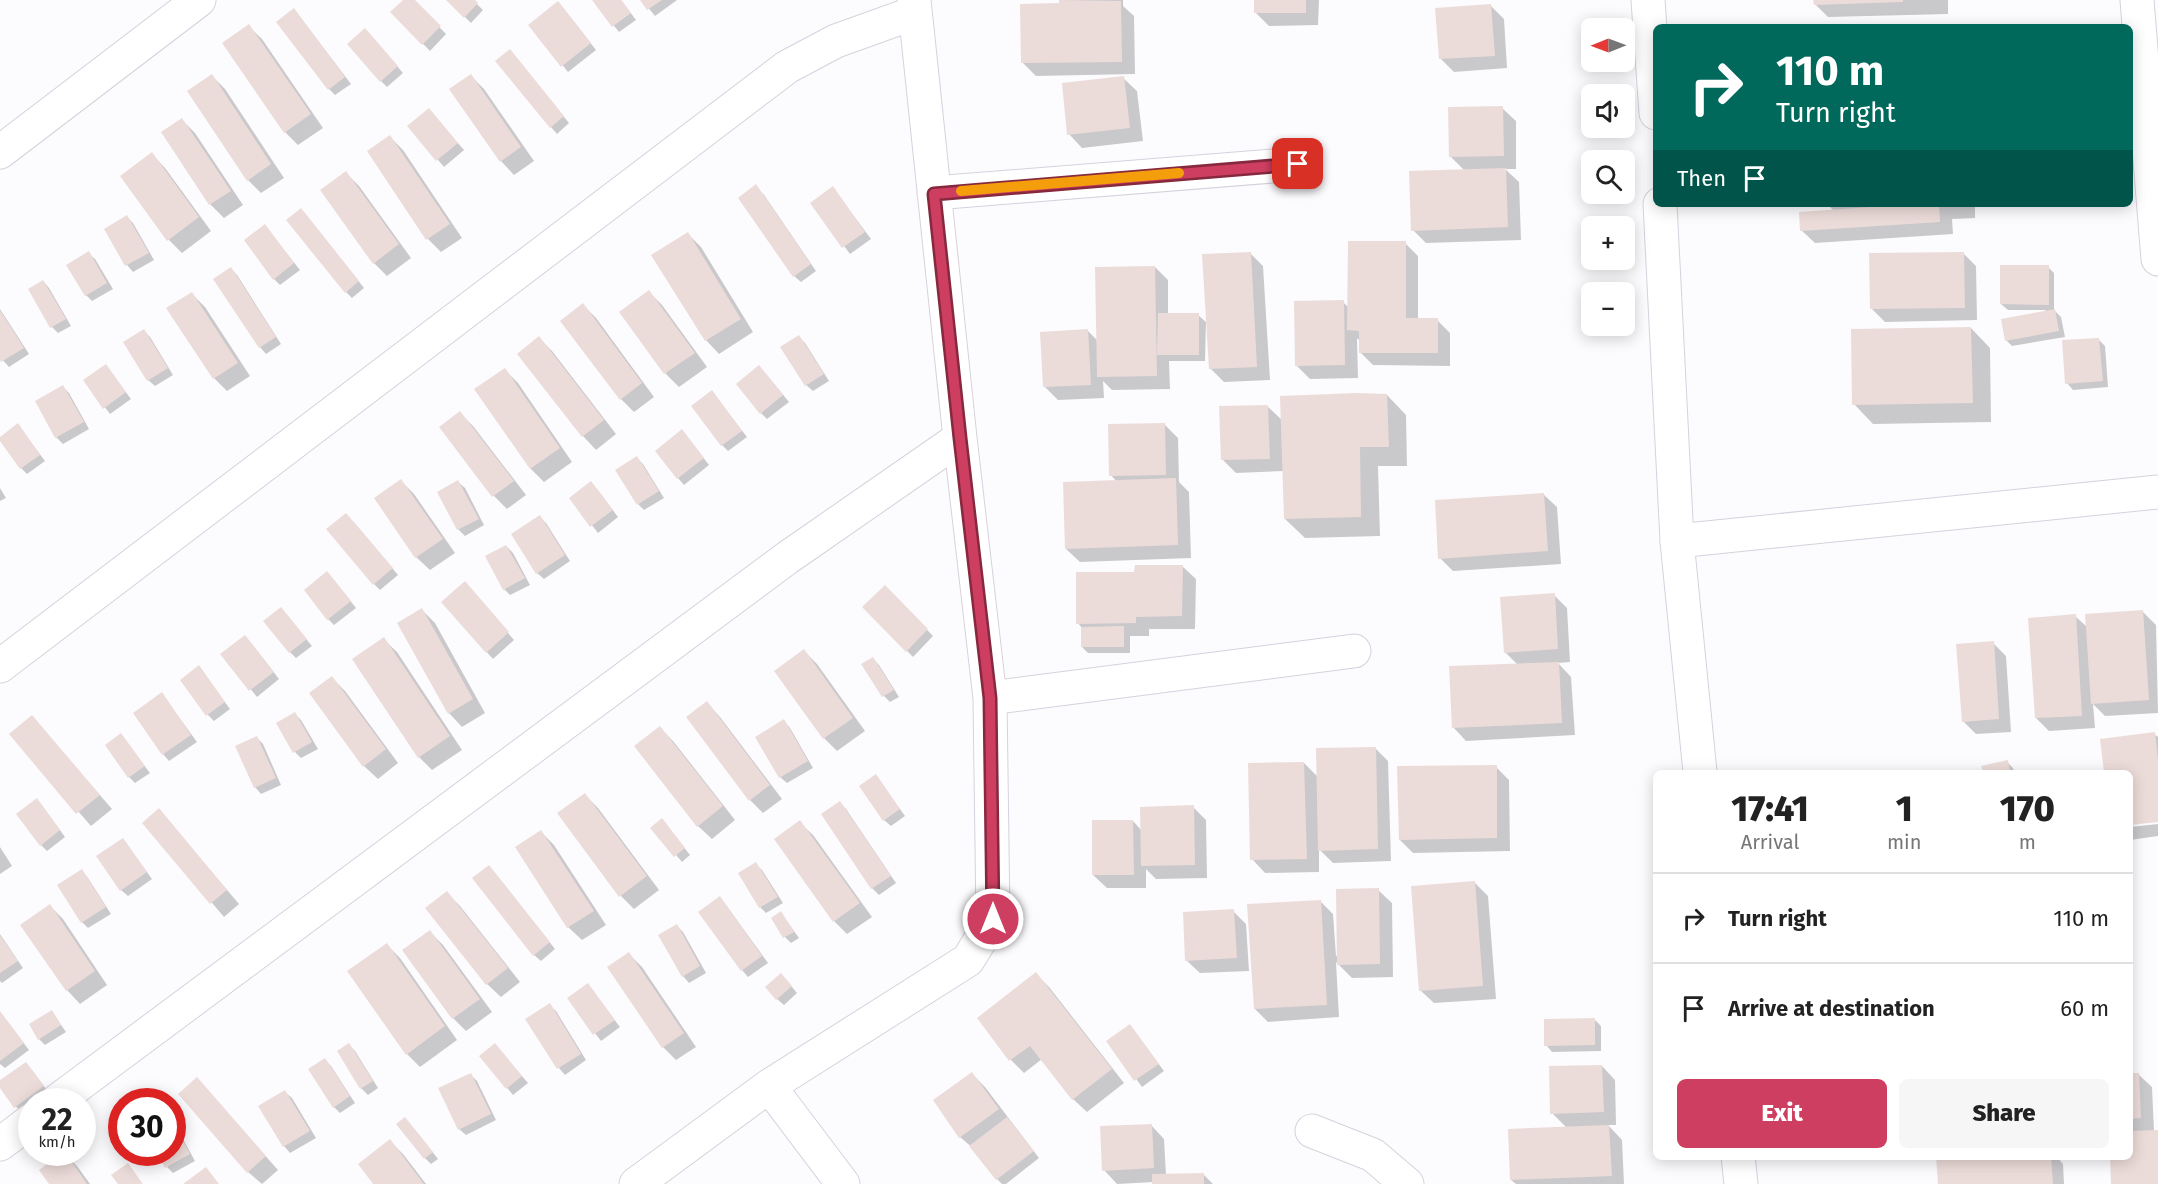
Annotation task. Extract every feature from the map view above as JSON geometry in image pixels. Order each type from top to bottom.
[{"type":"street","points":[[0,153],[199,0]]},
{"type":"street","points":[[1648,0],[1653,71]]},
{"type":"street","points":[[2137,0],[2151,103],[2158,259]]},
{"type":"street","points":[[0,666],[787,67],[836,41],[914,7],[990,698],[993,919],[968,960],[769,1086],[636,1184]]},
{"type":"street","points":[[934,194],[1298,164]]},
{"type":"street","points":[[1660,207],[1677,541],[1700,770]]},
{"type":"street","points":[[74,1088],[787,558],[960,438]]},
{"type":"street","points":[[1677,541],[2158,492]]},
{"type":"street","points":[[990,698],[1354,651]]},
{"type":"street","points":[[769,1086],[843,1184]]},
{"type":"street","points":[[0,1144],[18,1130]]},
{"type":"street","points":[[1312,1131],[1373,1155],[1407,1184]]},
{"type":"street","points":[[1738,1160],[1741,1184]]},
{"type":"building","points":[[403,0],[415,0],[441,26],[422,45],[390,12]]},
{"type":"building","points":[[446,0],[475,0],[478,3],[464,18]]},
{"type":"building","points":[[592,0],[621,0],[631,13],[612,27]]},
{"type":"building","points":[[640,0],[662,0],[647,10]]},
{"type":"building","points":[[1059,0],[1121,1],[1122,62],[1021,63],[1020,4],[1059,3]]},
{"type":"building","points":[[1254,0],[1306,0],[1306,13],[1254,13]]},
{"type":"building","points":[[1813,0],[1903,0],[1903,2],[1814,5]]},
{"type":"building","points":[[558,1],[591,43],[561,67],[528,25]]},
{"type":"building","points":[[1491,4],[1495,56],[1439,59],[1435,8]]},
{"type":"building","points":[[294,8],[345,77],[328,90],[276,22]]},
{"type":"building","points":[[249,24],[311,114],[284,133],[222,43]]},
{"type":"building","points":[[365,28],[398,66],[380,82],[347,44]]},
{"type":"building","points":[[510,49],[564,116],[550,128],[495,61]]},
{"type":"building","points":[[212,74],[271,164],[247,181],[187,91]]},
{"type":"building","points":[[471,74],[521,147],[500,162],[449,89]]},
{"type":"building","points":[[1124,76],[1130,128],[1067,135],[1062,83]]},
{"type":"building","points":[[1503,106],[1504,156],[1449,157],[1448,107]]},
{"type":"building","points":[[429,108],[458,143],[436,161],[407,126]]},
{"type":"building","points":[[182,118],[231,191],[209,205],[161,132]]},
{"type":"building","points":[[390,135],[450,224],[426,240],[367,151]]},
{"type":"building","points":[[152,152],[199,217],[167,241],[120,176]]},
{"type":"building","points":[[1506,168],[1508,227],[1411,231],[1409,171]]},
{"type":"building","points":[[346,171],[399,244],[373,264],[320,190]]},
{"type":"building","points":[[756,184],[811,264],[793,277],[738,198]]},
{"type":"building","points":[[833,186],[865,232],[842,248],[810,203]]},
{"type":"building","points":[[1870,207],[1939,207],[1940,222],[1800,231],[1799,212]]},
{"type":"building","points":[[301,208],[359,281],[345,293],[286,220]]},
{"type":"building","points":[[127,215],[149,253],[125,266],[104,229]]},
{"type":"building","points":[[265,224],[294,263],[273,280],[244,240]]},
{"type":"building","points":[[688,232],[741,319],[705,341],[651,255]]},
{"type":"building","points":[[1348,241],[1406,241],[1406,318],[1438,318],[1438,353],[1359,353],[1359,331],[1347,330]]},
{"type":"building","points":[[89,251],[107,283],[85,296],[66,265]]},
{"type":"building","points":[[1251,252],[1257,367],[1209,369],[1202,254]]},
{"type":"building","points":[[1964,252],[1965,308],[1870,309],[1869,253]]},
{"type":"building","points":[[2000,265],[2049,265],[2049,305],[2000,304]]},
{"type":"building","points":[[1155,266],[1157,376],[1097,377],[1095,267]]},
{"type":"building","points":[[231,267],[276,337],[259,348],[213,279]]},
{"type":"building","points":[[43,280],[66,319],[50,328],[28,289]]},
{"type":"building","points":[[649,290],[695,353],[664,374],[619,312]]},
{"type":"building","points":[[192,292],[238,363],[213,379],[166,308]]},
{"type":"building","points":[[1344,300],[1345,365],[1295,366],[1294,301]]},
{"type":"building","points":[[583,303],[642,383],[620,400],[560,321]]},
{"type":"building","points":[[2055,309],[2059,331],[2005,341],[2001,319]]},
{"type":"building","points":[[0,310],[24,348],[1,362],[0,360]]},
{"type":"building","points":[[1158,313],[1199,313],[1199,355],[1157,355]]},
{"type":"building","points":[[1971,327],[1973,403],[1852,405],[1851,329]]},
{"type":"building","points":[[144,329],[168,368],[147,381],[123,342]]},
{"type":"building","points":[[1088,329],[1091,385],[1043,387],[1040,332]]},
{"type":"building","points":[[799,335],[824,374],[805,386],[780,347]]},
{"type":"building","points":[[539,336],[604,420],[582,437],[517,354]]},
{"type":"building","points":[[2099,338],[2103,381],[2065,384],[2062,340]]},
{"type":"building","points":[[106,364],[126,392],[103,409],[83,380]]},
{"type":"building","points":[[759,365],[783,395],[760,414],[736,384]]},
{"type":"building","points":[[505,368],[560,448],[530,469],[474,389]]},
{"type":"building","points":[[63,385],[84,422],[55,438],[35,401]]},
{"type":"building","points":[[712,390],[742,431],[721,446],[691,406]]},
{"type":"building","points":[[1387,394],[1389,447],[1360,447],[1361,517],[1284,519],[1280,396]]},
{"type":"building","points":[[1268,405],[1270,459],[1221,460],[1219,406]]},
{"type":"building","points":[[460,411],[514,481],[492,497],[439,427]]},
{"type":"building","points":[[18,423],[40,455],[20,469],[0,441],[0,437]]},
{"type":"building","points":[[1165,423],[1166,475],[1109,476],[1108,424]]},
{"type":"building","points":[[682,429],[704,458],[677,479],[655,451]]},
{"type":"building","points":[[637,456],[659,491],[637,505],[615,470]]},
{"type":"building","points":[[1176,478],[1178,545],[1065,549],[1063,482]]},
{"type":"building","points":[[401,479],[443,539],[415,558],[374,498]]},
{"type":"building","points":[[458,480],[479,519],[457,530],[437,492]]},
{"type":"building","points":[[591,481],[613,510],[590,527],[569,498]]},
{"type":"building","points":[[1544,493],[1548,551],[1438,559],[1435,500]]},
{"type":"building","points":[[346,513],[393,568],[373,585],[326,529]]},
{"type":"building","points":[[540,515],[565,555],[536,574],[511,534]]},
{"type":"building","points":[[506,545],[525,578],[503,590],[485,556]]},
{"type":"building","points":[[1135,565],[1183,565],[1182,616],[1136,617],[1136,623],[1076,624],[1076,572],[1134,572]]},
{"type":"building","points":[[327,571],[351,601],[327,620],[304,590]]},
{"type":"building","points":[[465,581],[509,632],[486,653],[441,602]]},
{"type":"building","points":[[885,585],[928,629],[906,652],[862,607]]},
{"type":"building","points":[[1555,593],[1558,649],[1504,653],[1500,597]]},
{"type":"building","points":[[281,607],[307,639],[289,653],[263,621]]},
{"type":"building","points":[[422,608],[473,699],[448,714],[397,623]]},
{"type":"building","points":[[2143,610],[2149,700],[2091,704],[2085,614]]},
{"type":"building","points":[[2076,614],[2082,716],[2035,718],[2028,618]]},
{"type":"building","points":[[1124,626],[1124,647],[1081,647],[1081,627]]},
{"type":"building","points":[[245,635],[274,672],[249,691],[220,654]]},
{"type":"building","points":[[384,637],[450,736],[418,758],[352,659]]},
{"type":"building","points":[[1994,641],[1999,719],[1962,722],[1956,644]]},
{"type":"building","points":[[804,649],[853,718],[823,739],[774,671]]},
{"type":"building","points":[[873,657],[894,690],[882,697],[861,664]]},
{"type":"building","points":[[1559,662],[1562,723],[1452,728],[1449,666]]},
{"type":"building","points":[[199,665],[225,702],[206,716],[180,680]]},
{"type":"building","points":[[332,676],[386,749],[363,767],[309,693]]},
{"type":"building","points":[[162,692],[191,735],[162,755],[133,713]]},
{"type":"building","points":[[707,701],[770,785],[749,801],[686,717]]},
{"type":"building","points":[[295,712],[312,742],[293,753],[276,723]]},
{"type":"building","points":[[32,715],[100,795],[76,814],[9,734]]},
{"type":"building","points":[[784,719],[808,761],[779,778],[755,737]]},
{"type":"building","points":[[660,726],[723,806],[697,827],[634,746]]},
{"type":"building","points":[[2155,732],[2158,761],[2158,822],[2133,825],[2133,770],[2104,770],[2100,739]]},
{"type":"building","points":[[121,733],[145,766],[128,778],[105,745]]},
{"type":"building","points":[[257,736],[276,778],[254,788],[235,746]]},
{"type":"building","points":[[1376,747],[1378,849],[1318,851],[1316,748]]},
{"type":"building","points":[[2008,760],[2010,770],[1982,770],[1981,766]]},
{"type":"building","points":[[1304,762],[1307,859],[1250,860],[1248,763]]},
{"type":"building","points":[[1497,765],[1497,838],[1399,840],[1397,766]]},
{"type":"building","points":[[876,774],[900,809],[883,821],[859,786]]},
{"type":"building","points":[[585,793],[647,876],[619,897],[557,813]]},
{"type":"building","points":[[37,798],[60,830],[40,846],[16,814]]},
{"type":"building","points":[[840,801],[891,876],[871,889],[821,814]]},
{"type":"building","points":[[1194,805],[1195,865],[1141,866],[1140,807]]},
{"type":"building","points":[[159,808],[227,890],[210,904],[142,823]]},
{"type":"building","points":[[662,818],[685,848],[674,857],[650,828]]},
{"type":"building","points":[[800,820],[860,903],[833,922],[774,839]]},
{"type":"building","points":[[1092,820],[1133,820],[1134,875],[1092,875]]},
{"type":"building","points":[[541,830],[594,911],[567,928],[515,847]]},
{"type":"building","points":[[123,838],[147,872],[120,891],[96,856]]},
{"type":"building","points":[[756,862],[778,897],[759,908],[738,873]]},
{"type":"building","points":[[489,865],[550,942],[533,956],[472,878]]},
{"type":"building","points":[[82,869],[106,907],[81,923],[57,885]]},
{"type":"building","points":[[1475,881],[1483,986],[1419,991],[1411,886]]},
{"type":"building","points":[[1379,888],[1380,964],[1337,965],[1336,889]]},
{"type":"building","points":[[447,891],[508,968],[486,985],[425,908]]},
{"type":"building","points":[[720,896],[762,956],[741,971],[698,912]]},
{"type":"building","points":[[1321,900],[1327,1005],[1254,1009],[1247,904]]},
{"type":"building","points":[[50,904],[95,971],[66,991],[20,925]]},
{"type":"building","points":[[1234,909],[1237,958],[1185,961],[1183,912]]},
{"type":"building","points":[[781,911],[794,932],[783,938],[771,918]]},
{"type":"building","points":[[677,924],[700,966],[682,977],[658,935]]},
{"type":"building","points":[[430,930],[480,999],[452,1019],[402,950]]},
{"type":"building","points":[[0,935],[18,961],[0,973]]},
{"type":"building","points":[[387,943],[445,1026],[406,1055],[347,971]]},
{"type":"building","points":[[629,952],[684,1033],[662,1048],[607,967]]},
{"type":"building","points":[[1036,972],[1112,1069],[1072,1100],[1030,1046],[1009,1061],[977,1018]]},
{"type":"building","points":[[781,973],[792,986],[776,1000],[765,987]]},
{"type":"building","points":[[588,983],[615,1020],[593,1035],[567,998]]},
{"type":"building","points":[[550,1003],[581,1054],[557,1069],[525,1019]]},
{"type":"building","points":[[52,1010],[61,1025],[38,1040],[29,1024]]},
{"type":"building","points":[[0,1011],[24,1043],[0,1061]]},
{"type":"building","points":[[1595,1018],[1595,1045],[1544,1046],[1544,1019]]},
{"type":"building","points":[[1130,1024],[1159,1064],[1134,1081],[1106,1041]]},
{"type":"building","points":[[349,1043],[373,1081],[360,1089],[337,1051]]},
{"type":"building","points":[[495,1043],[522,1076],[506,1089],[479,1056]]},
{"type":"building","points":[[325,1058],[350,1096],[333,1108],[308,1069]]},
{"type":"building","points":[[26,1062],[44,1086],[18,1088],[18,1105],[14,1108],[0,1088],[0,1080]]},
{"type":"building","points":[[1602,1065],[1604,1112],[1550,1114],[1549,1066]]},
{"type":"building","points":[[972,1072],[999,1109],[959,1138],[933,1100]]},
{"type":"building","points":[[471,1073],[491,1114],[458,1130],[438,1088]]},
{"type":"building","points":[[2133,1073],[2139,1073],[2141,1118],[2133,1119]]},
{"type":"building","points":[[197,1077],[266,1156],[247,1173],[186,1103],[185,1088]]},
{"type":"building","points":[[285,1090],[310,1131],[283,1147],[258,1106]]},
{"type":"building","points":[[405,1117],[433,1152],[424,1159],[396,1124]]},
{"type":"building","points":[[1007,1117],[1034,1151],[996,1180],[969,1146]]},
{"type":"building","points":[[1152,1124],[1154,1168],[1102,1171],[1100,1126]]},
{"type":"building","points":[[1609,1125],[1612,1176],[1510,1180],[1508,1129]]},
{"type":"building","points":[[2158,1130],[2158,1184],[2111,1184],[2110,1160],[2133,1160],[2133,1131]]},
{"type":"building","points":[[390,1139],[424,1184],[373,1184],[358,1164]]},
{"type":"building","points":[[1936,1160],[2051,1160],[2053,1184],[1938,1184]]},
{"type":"building","points":[[44,1166],[75,1166],[87,1184],[49,1184],[39,1170]]},
{"type":"building","points":[[124,1166],[130,1166],[143,1184],[118,1184],[111,1175]]},
{"type":"building","points":[[206,1167],[219,1184],[183,1184]]},
{"type":"building","points":[[1204,1173],[1204,1184],[1152,1184],[1152,1174]]},
{"type":"slow traffic","points":[[961,191],[1179,173]]},
{"type":"route","points":[[993,919],[990,698],[934,194],[1298,164]]}]
